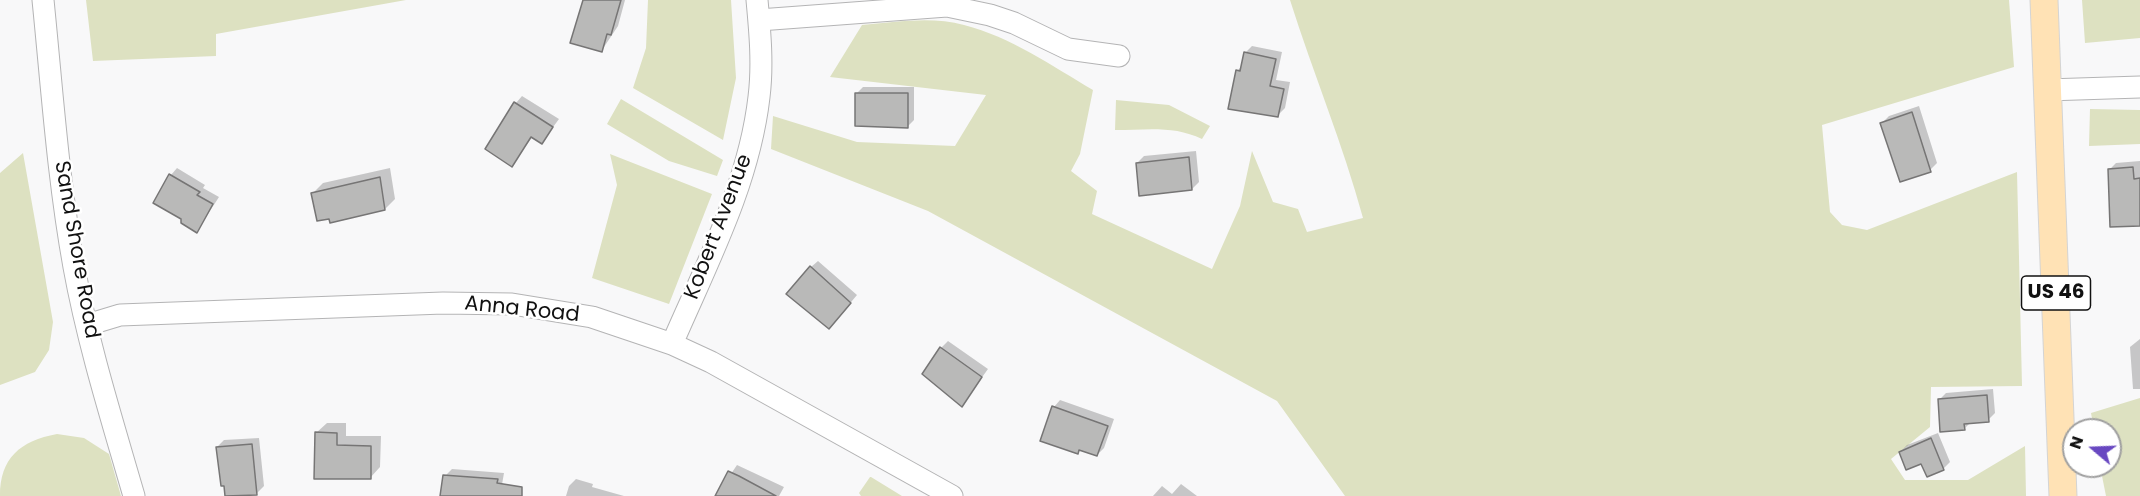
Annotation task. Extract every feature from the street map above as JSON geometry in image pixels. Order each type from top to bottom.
[{"type":"main road","name":"US 46","points":[[2044,0],[2063,496]]},
{"type":"street","name":"Sand Shore Road","points":[[43,0],[63,196],[87,324],[134,496]]},
{"type":"street","points":[[758,10],[947,6],[990,15],[1014,23],[1068,49],[1119,56]]},
{"type":"street","name":"Kobert Avenue","points":[[672,344],[734,201],[748,162],[760,95],[758,10]]},
{"type":"street","points":[[2047,90],[2140,87]]},
{"type":"street","name":"Anna Road","points":[[87,324],[120,315],[480,303],[543,308],[592,317],[672,344],[711,362],[952,496]]},
{"type":"green space","points":[[86,0],[406,0],[216,34],[216,56],[93,61]]},
{"type":"green space","points":[[648,0],[731,0],[736,78],[723,140],[633,88],[646,48]]},
{"type":"green space","points":[[1290,0],[2009,0],[2014,67],[1822,125],[1830,212],[1842,225],[1867,230],[2017,172],[2022,386],[1931,387],[1930,427],[1891,459],[1905,480],[1968,480],[2025,446],[2026,496],[1345,496],[1277,401],[928,211],[771,149],[773,116],[857,142],[955,146],[986,95],[830,77],[862,25],[926,20],[964,25],[1015,45],[1093,90],[1080,154],[1071,171],[1097,191],[1092,214],[1212,269],[1240,206],[1252,151],[1273,202],[1298,209],[1307,232],[1363,218]]},
{"type":"green space","points":[[2082,0],[2140,0],[2140,38],[2085,43]]},
{"type":"green space","points":[[621,99],[723,160],[717,176],[669,161],[607,124]]},
{"type":"green space","points":[[1116,100],[1169,105],[1210,126],[1202,139],[1170,130],[1115,130]]},
{"type":"green space","points":[[2090,109],[2140,110],[2140,144],[2089,146]]},
{"type":"green space","points":[[23,153],[53,322],[49,350],[35,372],[0,385],[0,173]]},
{"type":"green space","points":[[610,154],[712,194],[669,304],[592,278],[617,185]]},
{"type":"green space","points":[[2140,398],[2140,496],[2106,496],[2102,478],[2122,478],[2122,418],[2092,418],[2091,413]]},
{"type":"green space","points":[[57,434],[84,438],[109,454],[121,496],[0,496],[4,471],[15,453],[32,441]]},
{"type":"green space","points":[[870,477],[902,496],[861,496],[859,493]]},
{"type":"building","points":[[583,0],[621,0],[611,35],[607,34],[602,52],[570,43]]},
{"type":"building","points":[[1244,52],[1276,59],[1270,86],[1284,89],[1278,117],[1228,109],[1236,70],[1240,71]]},
{"type":"building","points":[[855,93],[908,93],[908,128],[855,126]]},
{"type":"building","points":[[514,102],[553,127],[542,144],[531,137],[512,167],[485,149]]},
{"type":"building","points":[[1912,112],[1931,172],[1900,182],[1880,123]]},
{"type":"building","points":[[1189,157],[1192,190],[1139,196],[1136,163]]},
{"type":"building","points":[[2133,167],[2134,179],[2140,178],[2140,226],[2110,227],[2108,169]]},
{"type":"building","points":[[169,174],[200,192],[197,195],[213,204],[197,233],[181,223],[181,219],[153,203]]},
{"type":"building","points":[[380,177],[385,210],[330,223],[329,219],[317,221],[311,193]]},
{"type":"building","points":[[810,266],[851,303],[829,329],[786,294]]},
{"type":"building","points":[[940,347],[982,377],[962,407],[922,374]]},
{"type":"building","points":[[1987,395],[1989,422],[1964,424],[1965,430],[1940,432],[1938,399]]},
{"type":"building","points":[[1052,406],[1108,426],[1097,456],[1079,450],[1078,454],[1040,441]]},
{"type":"building","points":[[315,432],[337,433],[337,445],[371,446],[371,479],[314,479]]},
{"type":"building","points":[[1931,438],[1944,470],[1927,477],[1921,464],[1906,470],[1899,452]]},
{"type":"building","points":[[252,444],[257,495],[225,496],[224,486],[221,486],[216,447]]},
{"type":"building","points":[[728,471],[739,476],[776,496],[715,496]]},
{"type":"building","points":[[443,475],[498,479],[497,483],[522,487],[522,496],[440,496]]}]
